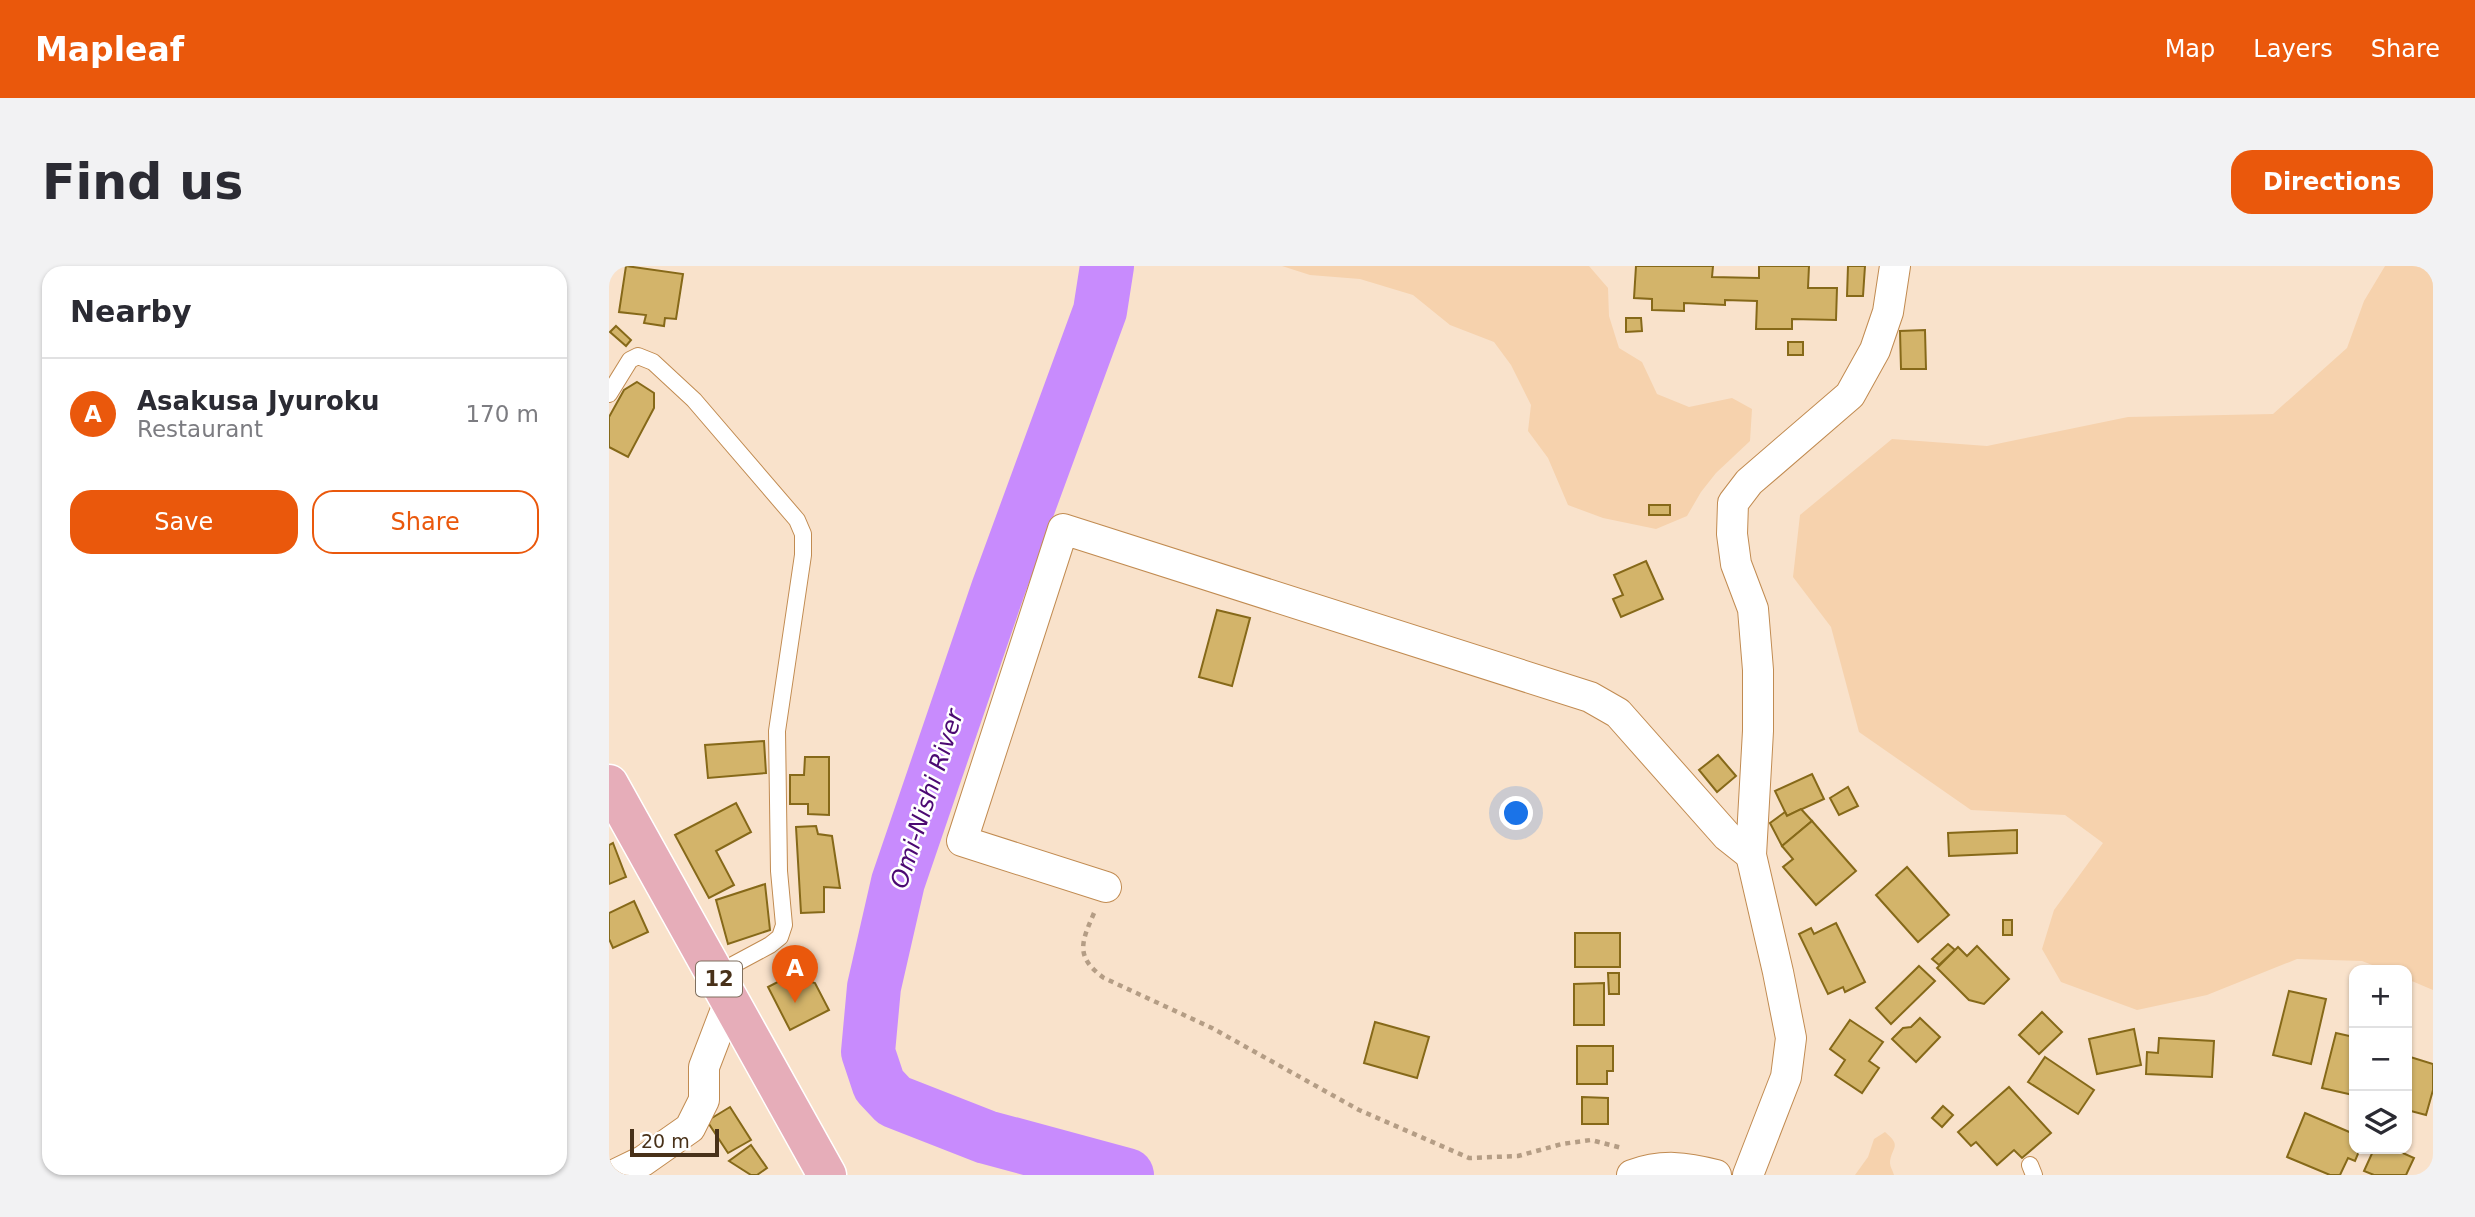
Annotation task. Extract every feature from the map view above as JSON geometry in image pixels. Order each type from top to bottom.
[{"type":"main road","name":"12","points":[[609,784],[827,1175]]},
{"type":"street","points":[[1748,1175],[1786,1077],[1791,1038],[1751,855],[1758,731],[1758,670],[1753,609],[1736,564],[1732,534],[1734,503],[1749,482],[1850,395],[1875,350],[1888,312],[1895,266]]},
{"type":"street","points":[[1106,887],[962,841],[1063,529],[1590,697],[1618,713],[1727,836],[1751,855]]},
{"type":"street","points":[[614,1175],[643,1161],[689,1128],[704,1100],[704,1067],[723,987]]},
{"type":"street","points":[[1642,1171],[1685,1167],[1716,1175]]},
{"type":"lane","points":[[609,394],[630,360],[638,356],[653,362],[694,400],[797,520],[803,534],[799,593],[778,731],[779,871],[784,925],[780,937],[723,987]]},
{"type":"path","points":[[1106,887],[1083,937],[1084,954],[1089,967],[1104,978],[1212,1028],[1359,1110],[1469,1158],[1518,1156],[1562,1144],[1591,1140],[1624,1148],[1642,1171]]},
{"type":"shaded area","points":[[1282,266],[1589,266],[1608,288],[1609,316],[1619,348],[1642,362],[1657,394],[1689,407],[1732,398],[1752,409],[1750,441],[1716,473],[1687,516],[1656,529],[1603,518],[1568,505],[1548,458],[1528,431],[1531,405],[1511,365],[1494,342],[1450,325],[1413,295],[1360,279],[1310,275]]},
{"type":"shaded area","points":[[2385,266],[2433,266],[2433,990],[2412,981],[2412,965],[2297,959],[2207,995],[2137,1010],[2061,982],[2042,949],[2054,910],[2103,843],[2065,815],[1971,810],[1859,732],[1831,627],[1793,577],[1800,515],[1892,439],[1987,446],[2128,417],[2273,414],[2347,348],[2364,301]]},
{"type":"shaded area","points":[[1885,1132],[1895,1144],[1890,1163],[1894,1175],[1855,1175],[1868,1157],[1874,1139]]},
{"type":"building","points":[[626,266],[683,274],[676,319],[665,318],[664,326],[644,323],[646,315],[619,312]]},
{"type":"building","points":[[1636,266],[1713,266],[1712,277],[1759,278],[1759,266],[1809,266],[1808,288],[1837,288],[1836,320],[1792,319],[1792,329],[1756,329],[1757,301],[1725,300],[1725,305],[1684,303],[1684,311],[1652,310],[1652,299],[1634,298]]},
{"type":"building","points":[[1848,266],[1865,266],[1863,296],[1847,296]]},
{"type":"building","points":[[1626,318],[1641,318],[1642,331],[1626,332]]},
{"type":"building","points":[[616,326],[631,340],[626,346],[610,332]]},
{"type":"building","points":[[1925,330],[1926,369],[1901,369],[1900,331]]},
{"type":"building","points":[[1788,342],[1803,342],[1803,355],[1788,355]]},
{"type":"building","points":[[637,382],[654,393],[654,408],[628,457],[609,447],[609,417],[624,390]]},
{"type":"building","points":[[1649,505],[1670,505],[1670,515],[1649,515]]},
{"type":"building","points":[[1646,561],[1663,599],[1621,617],[1613,599],[1623,595],[1614,575]]},
{"type":"building","points":[[1217,610],[1250,618],[1232,686],[1199,677]]},
{"type":"building","points":[[764,741],[766,773],[708,778],[705,745]]},
{"type":"building","points":[[1718,755],[1736,776],[1717,792],[1699,770]]},
{"type":"building","points":[[805,757],[829,757],[829,815],[808,814],[808,804],[790,804],[790,775],[804,775]]},
{"type":"building","points":[[1812,774],[1824,799],[1787,816],[1775,791]]},
{"type":"building","points":[[1848,787],[1858,806],[1839,815],[1830,798]]},
{"type":"building","points":[[736,803],[751,832],[716,851],[734,885],[709,898],[675,835]]},
{"type":"building","points":[[1801,809],[1812,821],[1782,846],[1770,823],[1785,812],[1787,816]]},
{"type":"building","points":[[1812,821],[1856,871],[1816,905],[1783,867],[1793,859],[1782,846]]},
{"type":"building","points":[[816,826],[818,834],[832,836],[840,888],[824,887],[824,912],[801,913],[796,827]]},
{"type":"building","points":[[2017,830],[2017,853],[1949,856],[1948,833]]},
{"type":"building","points":[[613,843],[626,877],[609,884],[609,845]]},
{"type":"building","points":[[1907,867],[1949,915],[1918,942],[1876,895]]},
{"type":"building","points":[[765,884],[770,930],[728,944],[716,900]]},
{"type":"building","points":[[634,901],[648,932],[613,948],[609,939],[609,913]]},
{"type":"building","points":[[2003,920],[2012,920],[2012,935],[2003,935]]},
{"type":"building","points":[[1836,923],[1865,982],[1845,992],[1843,987],[1828,994],[1799,934],[1811,928],[1814,934]]},
{"type":"building","points":[[1575,933],[1620,933],[1620,967],[1575,967]]},
{"type":"building","points":[[1948,944],[1955,950],[1939,965],[1932,959]]},
{"type":"building","points":[[1977,946],[2009,979],[1984,1004],[1969,1000],[1937,968],[1958,947],[1967,956]]},
{"type":"building","points":[[1919,966],[1935,981],[1891,1024],[1876,1008]]},
{"type":"building","points":[[799,971],[804,980],[815,983],[829,1010],[790,1030],[768,987]]},
{"type":"building","points":[[1608,973],[1619,973],[1619,994],[1609,994]]},
{"type":"building","points":[[1604,983],[1604,1025],[1574,1025],[1574,984]]},
{"type":"building","points":[[2289,991],[2326,999],[2311,1064],[2273,1055]]},
{"type":"building","points":[[2042,1012],[2062,1032],[2039,1054],[2019,1035]]},
{"type":"building","points":[[1920,1018],[1940,1037],[1916,1062],[1892,1039],[1903,1028],[1911,1027]]},
{"type":"building","points":[[1850,1020],[1883,1042],[1869,1061],[1879,1068],[1862,1093],[1835,1075],[1845,1060],[1830,1049]]},
{"type":"building","points":[[1375,1022],[1429,1037],[1417,1078],[1364,1063]]},
{"type":"building","points":[[2134,1029],[2141,1065],[2097,1074],[2089,1039]]},
{"type":"building","points":[[2336,1033],[2349,1036],[2349,1094],[2322,1088]]},
{"type":"building","points":[[2159,1038],[2214,1041],[2212,1077],[2146,1074],[2147,1052],[2158,1053]]},
{"type":"building","points":[[1577,1046],[1613,1046],[1613,1071],[1607,1071],[1607,1084],[1577,1084]]},
{"type":"building","points":[[2045,1057],[2094,1090],[2078,1114],[2028,1082]]},
{"type":"building","points":[[2412,1058],[2433,1064],[2433,1090],[2426,1115],[2412,1111]]},
{"type":"building","points":[[2009,1087],[2051,1133],[2022,1158],[2014,1150],[1997,1165],[1976,1142],[1971,1146],[1958,1132]]},
{"type":"building","points":[[1582,1097],[1608,1098],[1608,1124],[1582,1124]]},
{"type":"building","points":[[1943,1106],[1953,1115],[1942,1127],[1932,1118]]},
{"type":"building","points":[[730,1107],[751,1140],[728,1153],[707,1121]]},
{"type":"building","points":[[2305,1113],[2349,1132],[2349,1154],[2358,1154],[2355,1161],[2348,1158],[2340,1175],[2330,1175],[2287,1157]]},
{"type":"building","points":[[751,1145],[767,1168],[757,1175],[751,1175],[729,1161]]},
{"type":"building","points":[[2372,1154],[2405,1154],[2414,1158],[2406,1175],[2374,1175],[2364,1171]]},
{"type":"waterway","name":"Omi-Nishi River","points":[[1107,266],[1100,311],[998,589],[898,882],[874,987],[868,1052],[879,1085],[894,1101],[986,1137],[1127,1175]]},
{"type":"place","name":"Asakusa Jyuroku","points":[[795,1003]]}]
